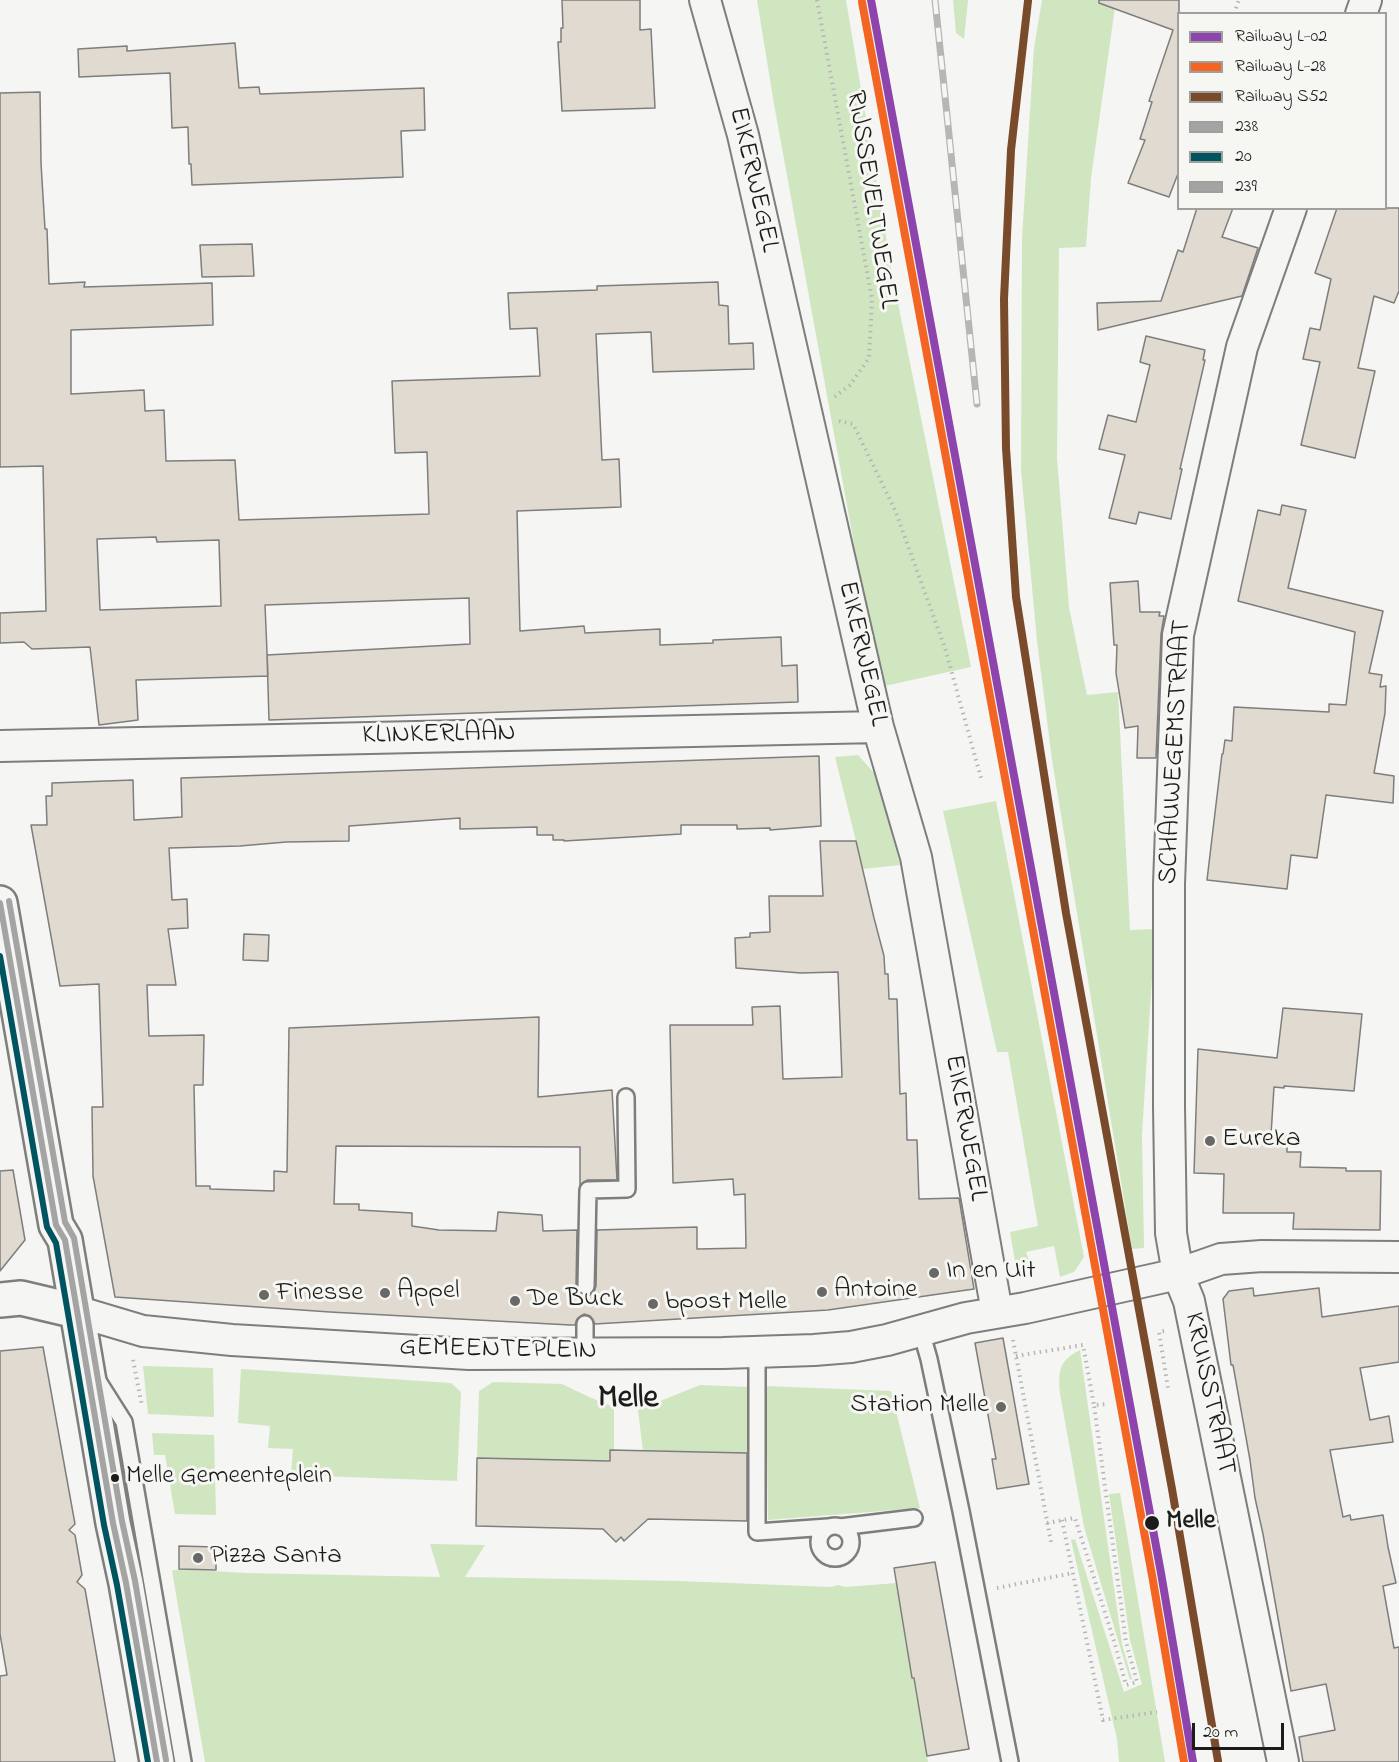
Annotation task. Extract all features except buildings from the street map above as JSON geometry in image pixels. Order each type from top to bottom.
[{"type":"main road","points":[[0,903],[56,1225],[65,1240],[113,1523],[158,1762]]},
{"type":"main road","points":[[0,1300],[21,1298],[76,1311]]},
{"type":"street","name":"EIKERWEGEL","points":[[705,0],[743,135],[878,727],[916,857],[997,1312]]},
{"type":"street","name":"SCHAUWEGEMSTRAAT","points":[[1178,1274],[1171,1233],[1168,1083],[1169,884],[1178,635],[1242,347],[1290,210]]},
{"type":"street","name":"KLINKERLAAN","points":[[0,746],[878,727]]},
{"type":"street","points":[[997,1312],[1025,1308],[1178,1274],[1221,1259],[1262,1256],[1399,1257]]},
{"type":"street","name":"KRUISSTRAAT","points":[[1178,1274],[1189,1301],[1283,1762]]},
{"type":"street","name":"GEMEENTEPLEIN","points":[[76,1311],[143,1331],[232,1340],[470,1354],[585,1339],[757,1352],[814,1350],[851,1347],[887,1340],[997,1312]]},
{"type":"lane","points":[[586,1286],[588,1190],[627,1189],[626,1097]]},
{"type":"lane","points":[[921,1330],[929,1359],[1010,1762]]},
{"type":"lane","points":[[757,1352],[757,1532],[834,1527],[914,1518]]},
{"type":"lane","points":[[85,1360],[124,1422],[183,1762]]},
{"type":"path","name":"RIJSSEVELTWEGEL","points":[[806,414],[833,398],[850,384],[869,358],[872,299],[817,0]]},
{"type":"path","points":[[806,414],[853,424],[895,510],[945,648],[981,778]]},
{"type":"path","points":[[1159,1332],[1168,1388]]},
{"type":"path","points":[[1047,1523],[1075,1518],[1126,1685],[1137,1682],[1126,1642],[1094,1406],[1083,1345],[1016,1356],[1047,1523],[1051,1542]]},
{"type":"path","points":[[1094,1406],[1106,1404]]},
{"type":"path","points":[[1062,1520],[1104,1720],[1157,1712]]},
{"type":"path","points":[[977,1592],[1073,1573]]},
{"type":"green space","points":[[757,0],[846,0],[892,273],[971,667],[880,687]]},
{"type":"green space","points":[[953,0],[968,0],[964,39],[956,33]]},
{"type":"green space","points":[[1042,0],[1116,0],[1091,178],[1086,247],[1059,248],[1057,458],[1069,607],[1087,695],[1118,692],[1130,930],[1155,929],[1142,1135],[1144,1248],[1132,1249],[1052,760],[1037,641],[1021,470],[1022,239],[1034,48]]},
{"type":"green space","points":[[858,755],[876,775],[900,865],[863,869],[835,757]]},
{"type":"green space","points":[[996,801],[1084,1257],[1074,1272],[1060,1277],[1054,1246],[1026,1252],[1030,1263],[1016,1267],[1010,1232],[1038,1226],[1008,1052],[997,1052],[943,811]]},
{"type":"green space","points":[[1080,1350],[1122,1644],[1132,1679],[1130,1680],[1084,1527],[1060,1394],[1061,1367],[1068,1358]]},
{"type":"green space","points":[[143,1366],[213,1368],[214,1417],[148,1414]]},
{"type":"green space","points":[[241,1369],[451,1383],[461,1392],[457,1481],[291,1475],[293,1449],[268,1448],[270,1426],[238,1423]]},
{"type":"green space","points":[[493,1382],[562,1384],[614,1407],[614,1461],[477,1458],[479,1391]]},
{"type":"green space","points":[[700,1385],[749,1387],[749,1453],[643,1451],[638,1410]]},
{"type":"green space","points":[[766,1386],[891,1391],[920,1508],[768,1520]]},
{"type":"green space","points":[[152,1433],[214,1435],[216,1515],[175,1514],[165,1455],[154,1455]]},
{"type":"green space","points":[[1120,1493],[1165,1762],[1119,1762],[1117,1739],[1071,1540],[1075,1539],[1124,1692],[1142,1684],[1130,1640],[1109,1494]]},
{"type":"green space","points":[[430,1544],[485,1545],[465,1577],[679,1581],[831,1587],[897,1583],[928,1762],[205,1762],[172,1571],[179,1569],[245,1573],[440,1577]]},
{"type":"railway","points":[[935,0],[977,404]]},
{"type":"rail line","name":"L-02","points":[[871,0],[1161,1573],[1193,1762]]},
{"type":"rail line","name":"S52","points":[[1028,1],[1011,150],[1004,299],[1006,448],[1016,597],[1066,913],[1172,1489],[1218,1761]]},
{"type":"rail line","name":"L-28","points":[[862,2],[1152,1575],[1184,1762]]},
{"type":"transit line","name":"239","points":[[9,901],[65,1222],[74,1238],[122,1521],[135,1581],[166,1760]]},
{"type":"transit line","name":"238","points":[[0,903],[56,1225],[65,1240],[113,1523],[126,1583],[157,1762]]},
{"type":"transit line","name":"20","points":[[0,956],[47,1227],[56,1243],[104,1525],[117,1585],[148,1762]]},
{"type":"place","name":"Eureka","points":[[1210,1141]]},
{"type":"place","name":"In en Uit","points":[[934,1273]]},
{"type":"place","name":"Antoine","points":[[822,1292]]},
{"type":"place","name":"Appel","points":[[385,1293]]},
{"type":"place","name":"Finesse","points":[[264,1295]]},
{"type":"place","name":"De Buck","points":[[515,1301]]},
{"type":"place","name":"bpost Melle","points":[[653,1304]]},
{"type":"place","name":"Station Melle","points":[[1001,1407]]},
{"type":"place","name":"Melle Gemeenteplein","points":[[115,1478]]},
{"type":"place","name":"Melle","points":[[1152,1523]]},
{"type":"place","name":"Pizza Santa","points":[[198,1558]]},
{"type":"district","name":"Melle","points":[[628,1401]]}]
